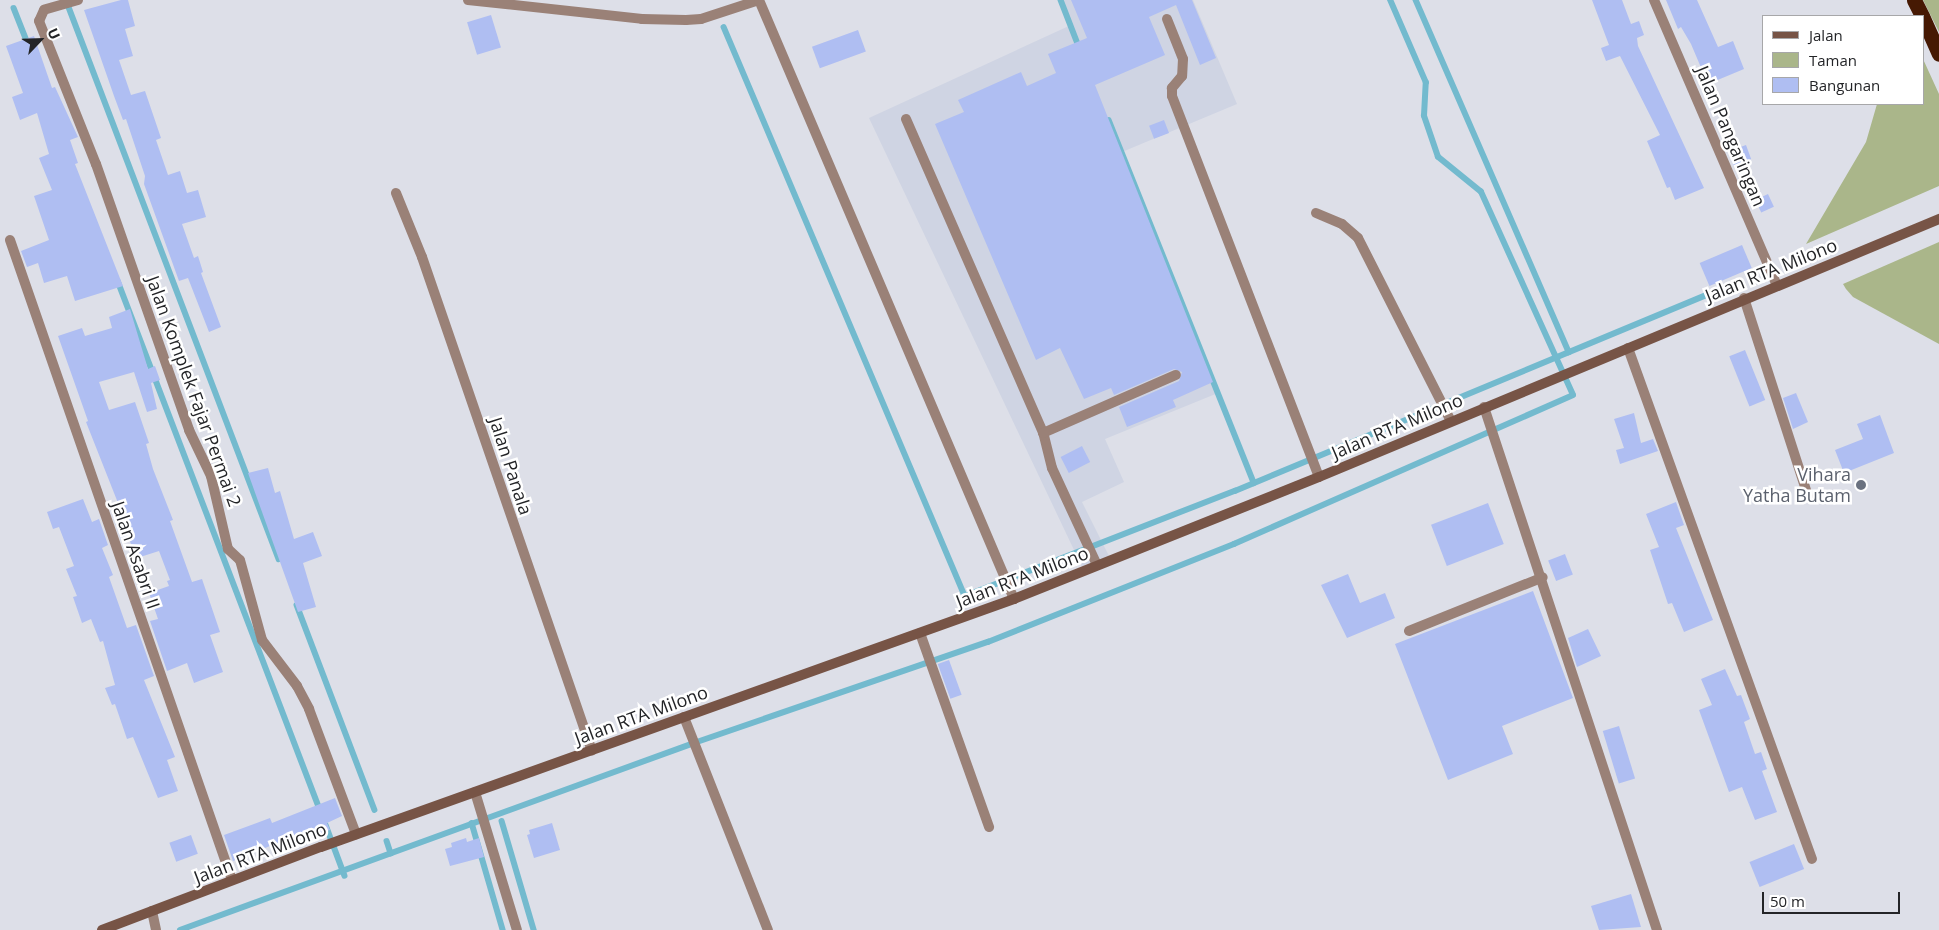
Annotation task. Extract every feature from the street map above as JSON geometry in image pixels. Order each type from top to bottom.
[{"type":"highway","points":[[1914,0],[1921,15]]},
{"type":"highway","points":[[1924,21],[1939,54]]},
{"type":"street","name":"Jalan Komplek Fajar Permai 2","points":[[78,0],[44,10],[39,21],[96,164],[189,430],[211,476],[228,548],[240,560],[262,640],[297,686],[309,709],[356,834]]},
{"type":"street","points":[[468,0],[662,20],[701,18],[759,0],[1014,599]]},
{"type":"street","name":"Jalan Pangaringan","points":[[1654,0],[1777,285]]},
{"type":"street","points":[[1167,19],[1183,59],[1182,76],[1172,88],[1172,96],[1319,477]]},
{"type":"street","points":[[906,119],[1043,433],[1052,468],[1097,566]]},
{"type":"street","name":"Jalan Panala","points":[[396,193],[422,257],[592,751]]},
{"type":"street","points":[[1316,213],[1342,224],[1358,238],[1450,421]]},
{"type":"street","name":"Jalan RTA Milono","points":[[102,930],[356,834],[1014,599],[1319,477],[1744,298],[1939,219]]},
{"type":"street","name":"Jalan Asabri II","points":[[10,240],[232,880]]},
{"type":"street","points":[[1744,298],[1808,496]]},
{"type":"street","points":[[1628,348],[1812,859]]},
{"type":"street","points":[[1043,433],[1176,375]]},
{"type":"street","points":[[1484,407],[1543,577],[1657,930]]},
{"type":"street","points":[[1409,631],[1543,577]]},
{"type":"street","points":[[920,633],[989,826]]},
{"type":"street","points":[[684,717],[768,930]]},
{"type":"street","points":[[475,792],[517,930]]},
{"type":"street","points":[[152,911],[156,930]]},
{"type":"shaded area","points":[[1061,0],[1193,0],[1237,104],[1122,152],[1218,393],[1105,439],[1124,482],[1082,502],[1111,560],[1084,571],[869,118],[1071,25]]},
{"type":"green space","points":[[1923,0],[1939,0],[1939,32]]},
{"type":"green space","points":[[1924,61],[1939,94],[1939,186],[1806,244],[1866,142],[1877,105],[1924,105]]},
{"type":"green space","points":[[1939,242],[1939,344],[1853,297],[1843,284]]},
{"type":"building","points":[[121,0],[128,0],[135,26],[125,29],[133,56],[119,60],[131,95],[145,91],[161,138],[156,140],[168,175],[180,171],[187,193],[198,190],[206,217],[182,224],[194,258],[198,256],[203,272],[201,273],[221,327],[209,332],[188,278],[179,281],[144,184],[145,176],[126,119],[123,120],[84,10]]},
{"type":"building","points":[[1071,0],[1192,0],[1216,58],[1200,65],[1176,5],[1149,17],[1165,55],[1095,85],[1213,382],[1173,400],[1176,407],[1127,427],[1119,407],[1179,381],[1182,372],[1174,369],[1114,395],[1111,388],[1084,399],[1060,348],[1036,360],[935,124],[964,112],[958,100],[1021,72],[1027,86],[1056,73],[1048,54],[1087,38]]},
{"type":"building","points":[[1592,0],[1622,0],[1631,24],[1639,21],[1644,35],[1637,38],[1638,46],[1704,188],[1675,200],[1670,187],[1667,188],[1647,141],[1660,135],[1620,56],[1606,61],[1601,48],[1609,45]]},
{"type":"building","points":[[1666,0],[1697,0],[1718,47],[1733,41],[1744,69],[1708,84],[1691,44],[1681,27],[1678,29]]},
{"type":"building","points":[[491,15],[501,48],[477,55],[467,22]]},
{"type":"building","points":[[858,30],[866,52],[820,68],[812,47]]},
{"type":"building","points":[[34,36],[52,88],[55,87],[78,137],[70,140],[78,163],[75,164],[123,286],[75,301],[67,276],[44,283],[38,263],[27,267],[21,251],[49,240],[34,196],[52,190],[39,158],[49,154],[37,113],[20,120],[12,97],[23,93],[6,46]]},
{"type":"building","points":[[1164,120],[1169,133],[1154,139],[1149,126]]},
{"type":"building","points":[[1746,145],[1751,159],[1733,166],[1728,151]]},
{"type":"building","points":[[1768,194],[1774,207],[1761,213],[1755,200]]},
{"type":"building","points":[[1742,245],[1752,268],[1709,286],[1700,263]]},
{"type":"building","points":[[130,309],[148,369],[155,366],[160,380],[151,383],[157,409],[147,412],[134,372],[99,382],[109,410],[135,402],[149,443],[146,444],[153,469],[173,520],[170,521],[192,582],[202,579],[220,632],[210,635],[223,672],[194,683],[187,663],[167,671],[150,621],[158,619],[149,593],[169,586],[167,581],[170,580],[159,551],[137,558],[128,537],[121,540],[112,513],[120,510],[118,503],[86,422],[88,421],[58,336],[82,328],[85,336],[112,328],[109,317]]},
{"type":"building","points":[[1745,350],[1765,400],[1749,406],[1729,356]]},
{"type":"building","points":[[1796,393],[1808,422],[1793,429],[1783,398]]},
{"type":"building","points":[[1634,413],[1641,443],[1653,439],[1658,451],[1620,464],[1616,450],[1624,448],[1614,419]]},
{"type":"building","points":[[1880,415],[1894,453],[1844,473],[1835,450],[1863,439],[1857,424]]},
{"type":"building","points":[[1082,446],[1090,462],[1069,473],[1061,457]]},
{"type":"building","points":[[268,468],[275,493],[280,491],[294,539],[313,532],[322,556],[303,563],[316,607],[298,612],[248,473]]},
{"type":"building","points":[[83,499],[92,522],[99,519],[108,545],[102,548],[113,575],[109,577],[127,628],[136,625],[154,676],[144,680],[175,757],[167,760],[178,791],[158,798],[133,737],[127,739],[115,704],[112,705],[105,688],[115,685],[103,641],[100,642],[91,619],[82,623],[73,597],[77,596],[66,569],[74,566],[59,527],[53,529],[47,512]]},
{"type":"building","points":[[1676,502],[1684,525],[1676,528],[1713,620],[1684,632],[1672,603],[1668,604],[1650,550],[1659,547],[1646,514]]},
{"type":"building","points":[[1488,503],[1504,544],[1447,566],[1431,525]]},
{"type":"building","points":[[1565,554],[1573,575],[1556,581],[1548,560]]},
{"type":"building","points":[[1348,574],[1360,603],[1385,593],[1395,618],[1347,638],[1321,585]]},
{"type":"building","points":[[1533,591],[1573,698],[1502,726],[1513,754],[1448,780],[1395,644]]},
{"type":"building","points":[[1588,629],[1601,656],[1577,667],[1568,638]]},
{"type":"building","points":[[949,660],[962,695],[950,699],[938,664]]},
{"type":"building","points":[[1725,669],[1737,696],[1741,695],[1750,719],[1744,722],[1755,754],[1761,752],[1767,769],[1762,771],[1777,812],[1755,820],[1742,787],[1729,792],[1699,710],[1712,705],[1701,679]]},
{"type":"building","points":[[1619,726],[1635,779],[1619,784],[1603,731]]},
{"type":"building","points":[[335,798],[342,816],[327,823],[330,830],[312,837],[309,830],[233,861],[224,835],[270,818],[272,823]]},
{"type":"building","points":[[552,823],[560,850],[534,858],[527,835],[530,834],[529,830]]},
{"type":"building","points":[[191,835],[198,854],[176,862],[169,843]]},
{"type":"building","points":[[466,838],[467,842],[479,838],[484,857],[450,866],[445,849],[452,847],[451,843]]},
{"type":"building","points":[[1794,844],[1804,869],[1760,887],[1749,862]]},
{"type":"building","points":[[1631,894],[1641,927],[1599,930],[1591,906]]},
{"type":"waterway","points":[[1061,0],[1080,49]]},
{"type":"waterway","points":[[180,930],[694,743],[988,642],[1234,544],[1573,395],[1481,192],[1438,157],[1424,116],[1426,83],[1390,0]]},
{"type":"waterway","points":[[1416,0],[1569,352]]},
{"type":"waterway","points":[[67,2],[279,559]]},
{"type":"waterway","points":[[14,8],[29,46]]},
{"type":"waterway","points":[[724,27],[965,596],[1235,491],[1709,294]]},
{"type":"waterway","points":[[1109,120],[1254,483]]},
{"type":"waterway","points":[[118,281],[321,812]]},
{"type":"waterway","points":[[297,605],[375,810]]},
{"type":"waterway","points":[[502,821],[534,930]]},
{"type":"waterway","points":[[472,823],[503,930]]},
{"type":"waterway","points":[[326,825],[345,876]]},
{"type":"waterway","points":[[387,841],[391,853]]},
{"type":"place","name":"Vihara Yatha Butam","points":[[1861,485]]}]
